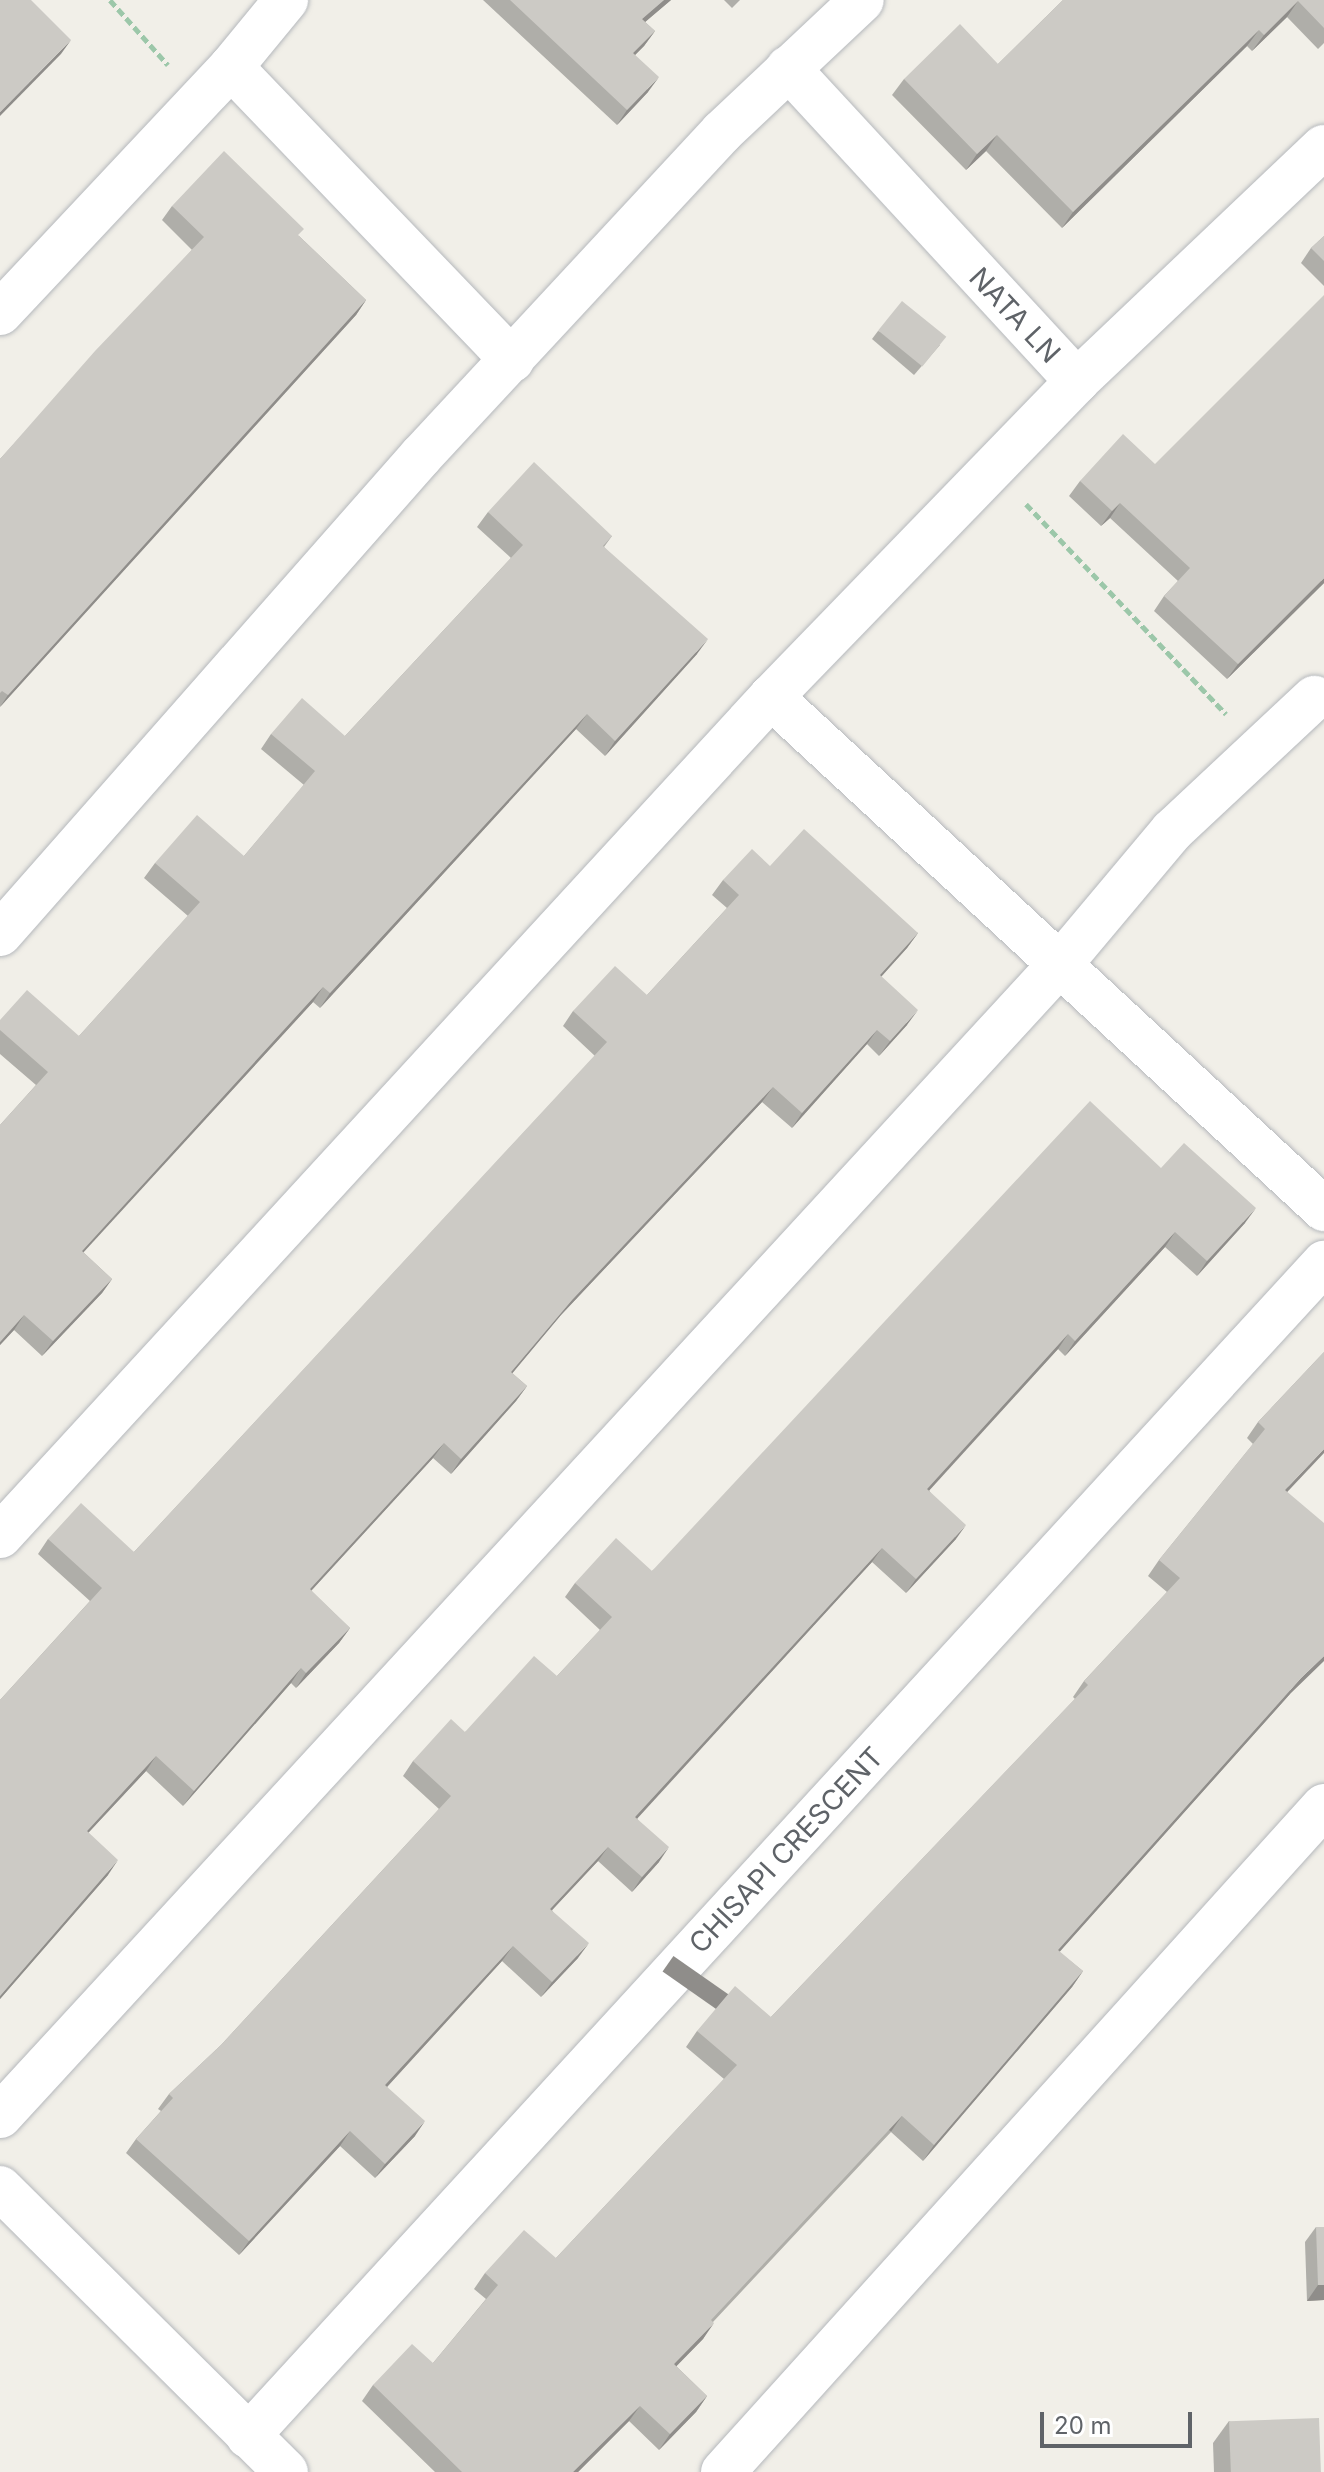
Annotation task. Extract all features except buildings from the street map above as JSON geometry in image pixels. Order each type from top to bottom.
[{"type":"street","points":[[0,313],[231,67],[286,0]]},
{"type":"street","points":[[0,934],[512,360],[722,132],[862,0]]},
{"type":"street","points":[[231,67],[512,360]]},
{"type":"street","name":"NATA LN","points":[[788,68],[1077,381],[1324,147]]},
{"type":"street","points":[[0,1536],[771,697],[1077,381]]},
{"type":"street","points":[[771,697],[1062,962],[1324,1209]]},
{"type":"street","points":[[0,2116],[1062,962],[1172,831],[1259,749],[1321,699]]},
{"type":"street","name":"CHISAPI CRESCENT","points":[[248,2436],[1324,1263]]},
{"type":"street","points":[[723,2472],[1324,1806]]},
{"type":"street","points":[[0,2188],[286,2472]]},
{"type":"path","points":[[110,0],[201,99]]},
{"type":"path","points":[[992,469],[1259,749]]}]
